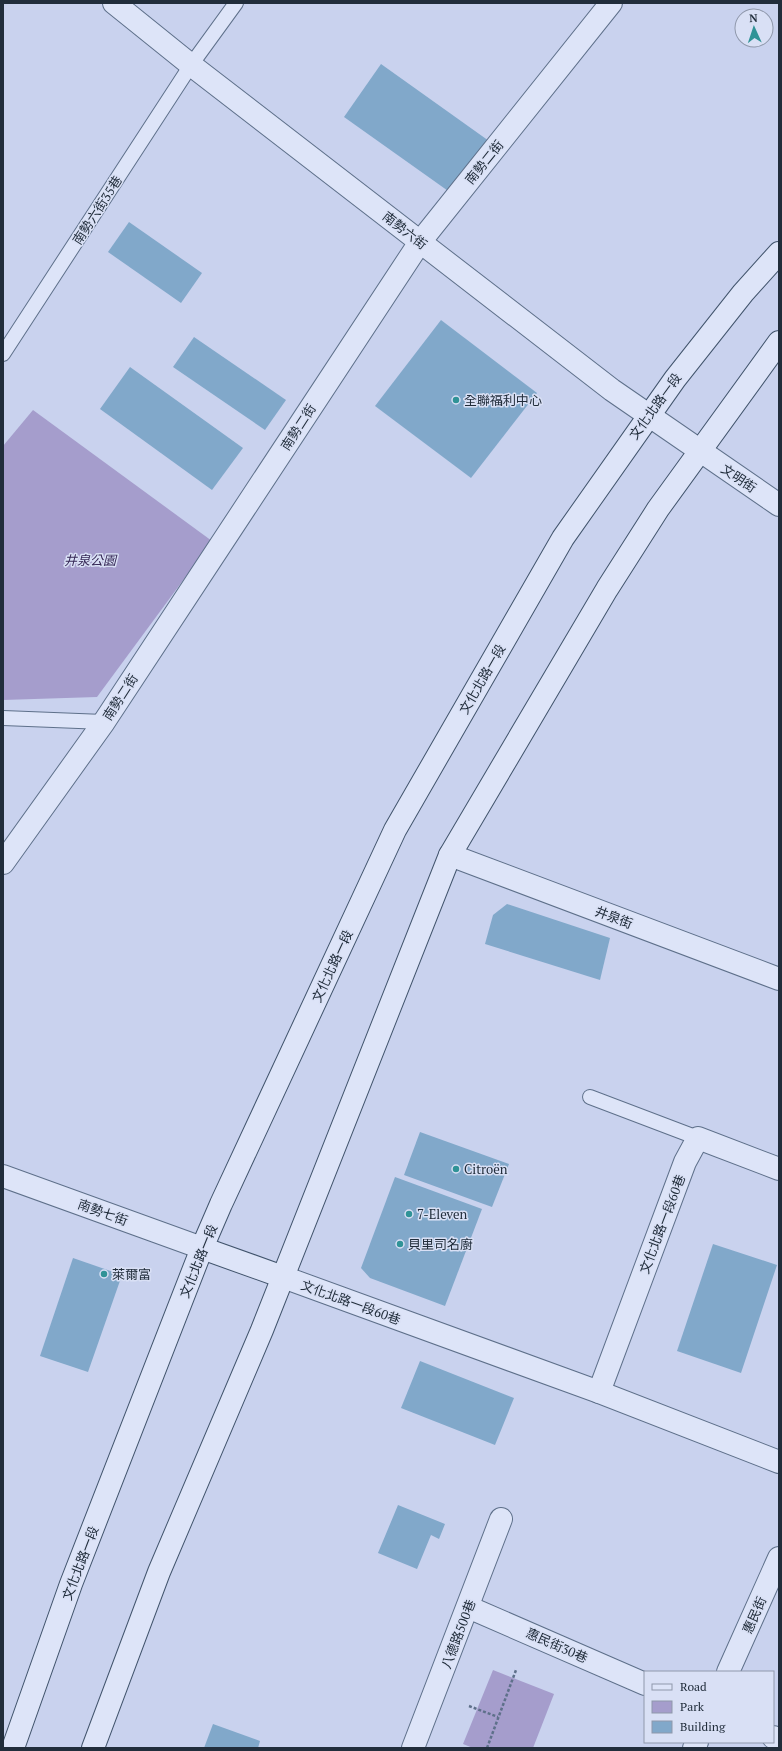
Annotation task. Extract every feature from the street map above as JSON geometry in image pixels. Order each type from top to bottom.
[{"type":"street","name":"南勢六街","points":[[114,3],[191,65],[612,390],[699,451]]},
{"type":"street","name":"南勢二街","points":[[3,863],[104,722],[420,242],[611,3]]},
{"type":"street","name":"文化北路一段","points":[[13,1748],[74,1577],[202,1248],[221,1204],[396,830],[563,538],[647,416],[743,293],[779,253]]},
{"type":"street","points":[[93,1748],[159,1572],[283,1277],[450,855],[607,589],[658,509],[779,342]]},
{"type":"street","name":"文明街","points":[[699,451],[779,505]]},
{"type":"street","name":"井泉街","points":[[450,855],[779,979]]},
{"type":"street","points":[[698,1138],[779,1169]]},
{"type":"street","name":"文化北路一段60巷","points":[[599,1392],[685,1162],[698,1138]]},
{"type":"street","name":"南勢七街","points":[[3,1176],[283,1277]]},
{"type":"street","name":"文化北路一段60巷","points":[[283,1277],[599,1392],[779,1462]]},
{"type":"street","name":"八德路500巷","points":[[413,1748],[501,1519]]},
{"type":"street","name":"惠民街","points":[[728,1671],[779,1558]]},
{"type":"street","name":"惠民街30巷","points":[[468,1607],[644,1684]]},
{"type":"lane","name":"南勢六街35巷","points":[[3,354],[191,65],[236,3]]},
{"type":"lane","points":[[3,718],[104,722]]},
{"type":"lane","points":[[590,1097],[698,1138]]},
{"type":"path","points":[[487,1748],[516,1670]]},
{"type":"path","points":[[469,1706],[498,1718]]},
{"type":"green space","name":"井泉公園","points":[[33,410],[212,541],[97,697],[3,700],[3,446]]},
{"type":"green space","points":[[493,1670],[554,1694],[533,1748],[473,1748],[463,1744]]},
{"type":"building","points":[[381,64],[489,141],[451,193],[344,117]]},
{"type":"building","points":[[129,222],[202,273],[181,303],[108,252]]},
{"type":"building","name":"全聯福利中心","points":[[441,320],[537,393],[471,478],[375,406]]},
{"type":"building","points":[[194,337],[286,400],[265,430],[173,367]]},
{"type":"building","points":[[130,367],[243,448],[212,490],[100,409]]},
{"type":"building","points":[[507,904],[610,938],[600,980],[485,944],[493,915]]},
{"type":"building","name":"Citroën","points":[[420,1132],[509,1164],[492,1207],[404,1175]]},
{"type":"building","points":[[395,1177],[482,1209],[445,1306],[370,1278],[361,1268]]},
{"type":"building","points":[[713,1244],[777,1265],[741,1373],[677,1351]]},
{"type":"building","points":[[73,1258],[122,1275],[88,1372],[40,1356]]},
{"type":"building","points":[[420,1361],[514,1398],[495,1445],[401,1408]]},
{"type":"building","points":[[398,1505],[445,1524],[439,1539],[431,1535],[417,1569],[378,1553]]},
{"type":"building","points":[[213,1724],[260,1741],[258,1748],[204,1748]]},
{"type":"place","name":"全聯福利中心","points":[[456,400]]},
{"type":"place","name":"Citroën","points":[[456,1169]]},
{"type":"place","name":"7-Eleven","points":[[409,1214]]},
{"type":"place","name":"貝里司名廚","points":[[400,1244]]},
{"type":"place","name":"萊爾富","points":[[104,1274]]}]
